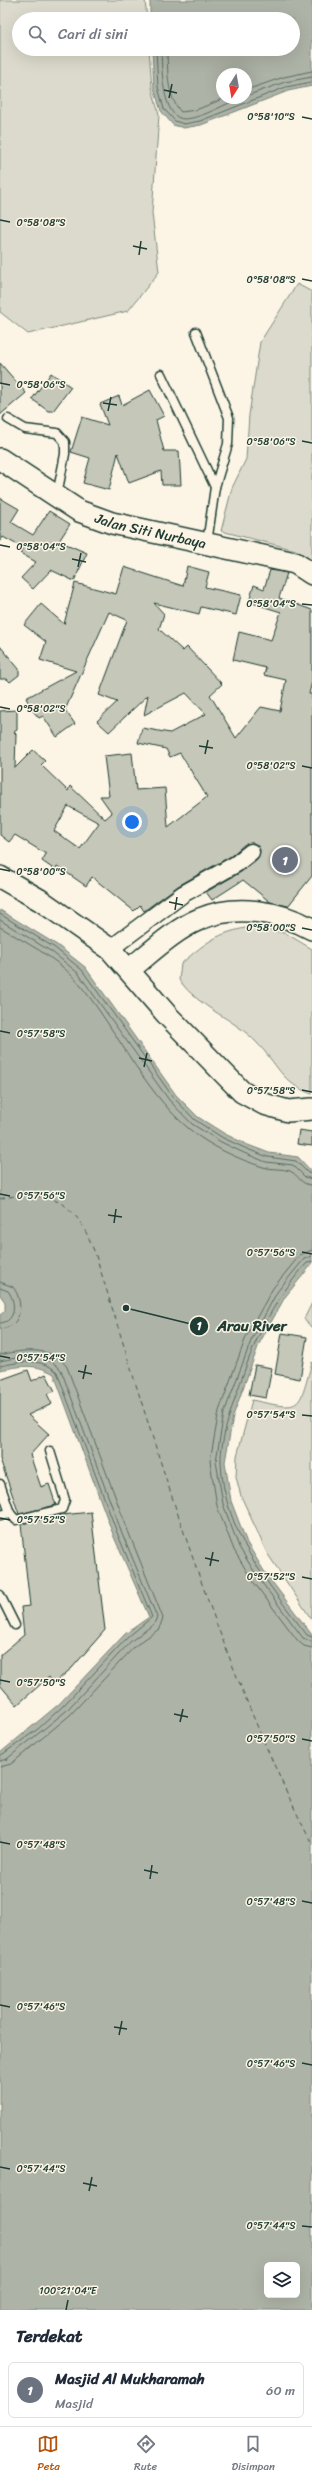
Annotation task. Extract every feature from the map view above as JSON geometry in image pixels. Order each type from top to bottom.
[{"type":"street","name":"Jalan Siti Nurbaya","points":[[0,459],[79,511],[112,523],[295,563],[312,574]]},
{"type":"street","points":[[110,949],[183,894],[236,864],[250,852]]},
{"type":"street","points":[[0,877],[40,900],[110,949],[130,969],[168,1016],[242,1092],[264,1104],[288,1111],[312,1109]]},
{"type":"street","points":[[130,969],[160,945],[200,919],[222,913],[251,911],[277,914],[312,929]]},
{"type":"lane","points":[[196,332],[229,418],[230,430],[215,487],[207,544]]},
{"type":"lane","points":[[161,374],[215,487]]},
{"type":"lane","points":[[8,419],[25,429],[56,433],[65,442],[65,454],[56,497]]},
{"type":"lane","points":[[0,1484],[12,1518],[20,1521],[62,1509],[65,1500],[50,1451]]},
{"type":"lane","points":[[0,1515],[10,1513]]},
{"type":"lane","points":[[0,1595],[15,1625]]},
{"type":"shaded area","points":[[0,0],[145,0],[146,12],[12,12],[12,56],[150,56],[152,88],[159,115],[152,213],[159,272],[128,311],[28,334],[0,312]]},
{"type":"shaded area","points":[[297,284],[312,292],[312,561],[296,550],[221,531],[232,488],[246,459],[249,415],[260,342]]},
{"type":"shaded area","points":[[258,926],[287,934],[312,949],[312,1094],[302,1090],[287,1079],[248,1034],[197,999],[179,980],[181,964],[208,942],[234,931]]},
{"type":"shaded area","points":[[312,1303],[312,1328],[304,1319]]},
{"type":"shaded area","points":[[312,1362],[312,1620],[267,1553],[241,1496],[236,1477],[237,1456],[252,1400],[281,1406],[296,1404],[304,1390]]},
{"type":"water","points":[[150,0],[312,0],[312,86],[288,91],[201,125],[184,128],[173,125],[161,111],[154,88],[152,56],[300,56],[300,12],[150,12]]},
{"type":"water","points":[[0,910],[57,945],[85,967],[176,1095],[198,1117],[225,1134],[248,1145],[269,1153],[298,1157],[312,1172],[312,1264],[285,1297],[259,1344],[233,1416],[225,1462],[231,1501],[247,1543],[264,1571],[312,1635],[312,2310],[0,2310],[0,1753],[59,1704],[125,1634],[149,1617],[114,1537],[54,1374],[40,1368],[28,1366],[0,1370],[0,1315],[5,1311],[5,1302],[0,1295]]},
{"type":"building","points":[[0,363],[26,393],[0,415]]},
{"type":"building","points":[[51,373],[71,387],[53,411],[48,411],[32,399]]},
{"type":"building","points":[[150,390],[164,416],[156,420],[164,451],[179,451],[181,485],[162,485],[161,471],[129,483],[118,453],[109,490],[83,483],[90,458],[71,452],[82,417],[108,425],[100,404],[119,396],[122,405]]},
{"type":"building","points":[[0,498],[19,509],[11,522],[33,535],[49,511],[70,524],[59,541],[87,553],[74,581],[51,570],[33,589],[21,578],[36,562],[20,553],[23,548],[3,537],[0,542]]},
{"type":"building","points":[[187,566],[209,572],[205,587],[241,595],[236,615],[201,607],[199,614],[154,603],[164,614],[159,629],[183,651],[187,647],[222,684],[210,695],[236,738],[261,707],[280,711],[286,680],[264,675],[266,668],[233,660],[239,632],[271,640],[281,612],[249,602],[254,585],[264,589],[270,570],[287,573],[279,598],[312,610],[312,681],[309,694],[312,694],[312,876],[288,906],[270,902],[243,880],[212,900],[206,892],[241,872],[257,859],[260,850],[254,843],[245,844],[231,856],[178,886],[144,911],[140,905],[134,911],[92,877],[86,886],[57,866],[55,870],[42,861],[46,854],[15,835],[9,842],[0,835],[0,711],[17,710],[17,730],[14,732],[16,734],[15,768],[33,750],[45,761],[41,765],[68,791],[70,786],[105,819],[112,813],[100,796],[109,796],[104,756],[132,753],[136,790],[165,788],[168,827],[207,797],[180,753],[170,757],[166,749],[138,743],[142,728],[170,733],[206,714],[186,693],[144,715],[148,695],[109,732],[97,721],[117,702],[99,695],[127,620],[109,612],[65,710],[75,724],[57,737],[43,716],[39,718],[33,711],[26,698],[76,671],[40,660],[46,642],[24,625],[41,604],[64,624],[75,583],[116,594],[124,567],[183,586]],"holes":[[[68,806],[99,823],[80,849],[54,831]]]},
{"type":"building","points":[[0,646],[19,669],[19,675],[10,682],[7,679],[0,679]]},
{"type":"building","points":[[299,1130],[312,1132],[312,1146],[297,1144]]},
{"type":"building","points":[[282,1333],[307,1337],[300,1379],[275,1374]]},
{"type":"building","points":[[255,1365],[272,1368],[266,1398],[249,1395]]},
{"type":"building","points":[[28,1370],[32,1381],[46,1374],[55,1391],[47,1394],[52,1404],[28,1415],[49,1434],[30,1455],[41,1487],[49,1484],[56,1505],[19,1514],[0,1459],[0,1380]]},
{"type":"building","points":[[91,1512],[105,1630],[72,1668],[54,1683],[49,1677],[17,1705],[0,1685],[0,1655],[24,1635],[21,1607],[30,1606],[21,1524],[62,1515]]},
{"type":"ferry route","points":[[0,1199],[28,1196],[54,1200],[64,1205],[72,1212],[80,1221],[86,1232],[96,1256],[167,1480],[218,1628],[278,1773],[312,1844]]},
{"type":"place","name":"Masjid Al Mukharamah","points":[[285,860]]},
{"type":"place","name":"Arau River","points":[[126,1308]]}]
